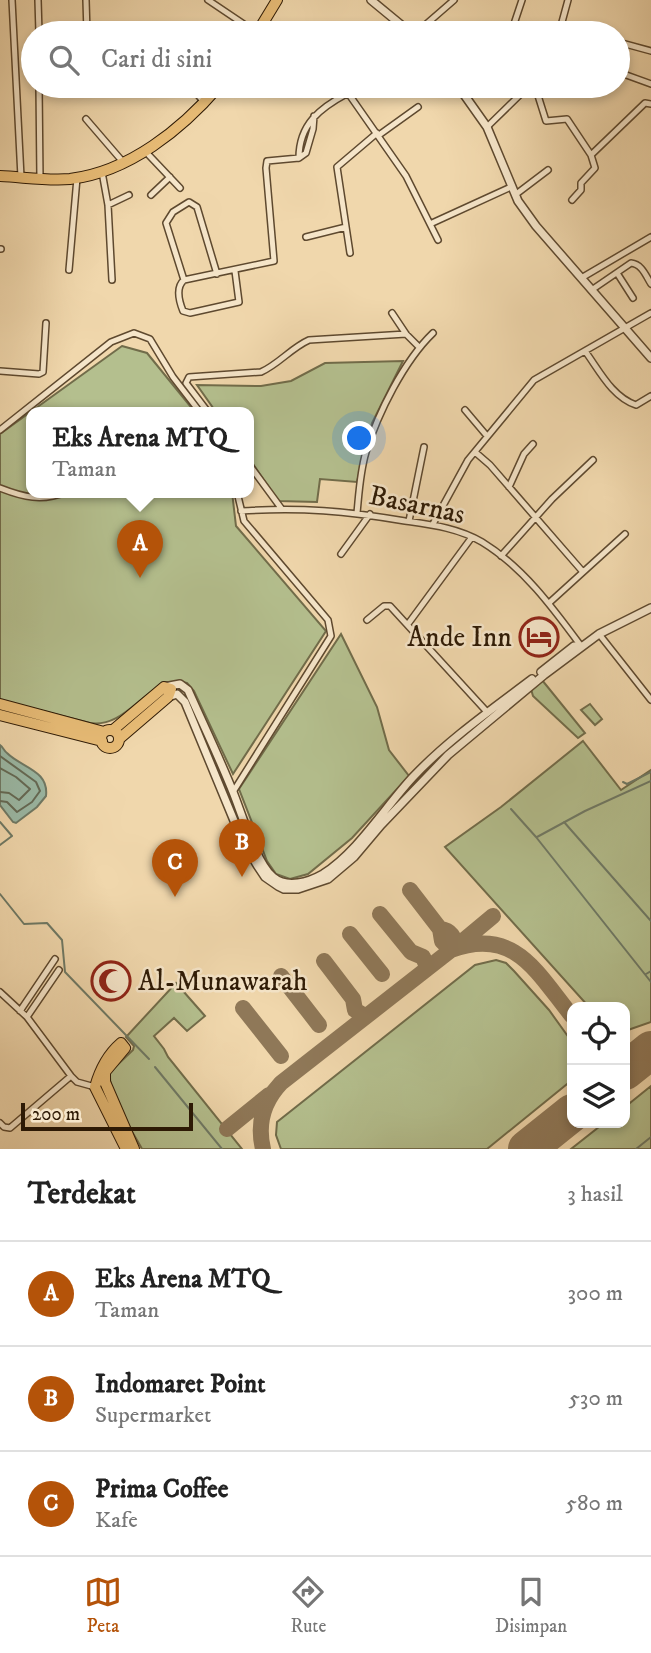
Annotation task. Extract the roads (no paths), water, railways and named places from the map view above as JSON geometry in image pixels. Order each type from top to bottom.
[{"type":"highway","points":[[264,21],[277,0]]},
{"type":"highway","points":[[0,176],[40,179],[77,177],[102,172],[176,130],[209,98]]},
{"type":"highway","points":[[0,715],[110,736],[166,692]]},
{"type":"highway","points":[[0,704],[110,736]]},
{"type":"highway","points":[[125,1149],[112,1110],[104,1077],[110,1064],[124,1050],[124,1044],[120,1044],[107,1058],[95,1087],[112,1110],[134,1149]]},
{"type":"street","points":[[12,0],[21,177]]},
{"type":"street","points":[[38,0],[39,21]]},
{"type":"street","points":[[86,0],[87,21]]},
{"type":"street","points":[[208,0],[239,21]]},
{"type":"street","points":[[371,0],[398,21]]},
{"type":"street","points":[[428,21],[454,0]]},
{"type":"street","points":[[514,21],[522,0]]},
{"type":"street","points":[[563,21],[568,0]]},
{"type":"street","points":[[630,45],[651,51]]},
{"type":"street","points":[[630,76],[651,84]]},
{"type":"street","points":[[39,98],[40,179]]},
{"type":"street","points":[[201,98],[205,103]]},
{"type":"street","points":[[235,271],[239,302],[190,313],[182,307],[179,291],[180,283],[184,280],[274,261],[266,164],[270,160],[299,158],[304,130],[314,116],[341,98]]},
{"type":"street","points":[[352,98],[406,176],[438,240]]},
{"type":"street","points":[[465,98],[486,127],[515,195],[536,226],[651,358]]},
{"type":"street","points":[[486,127],[516,98]]},
{"type":"street","points":[[539,98],[546,121],[568,119],[591,155],[595,169],[581,183],[581,190],[572,201]]},
{"type":"street","points":[[591,155],[645,103],[651,104]]},
{"type":"street","points":[[350,253],[337,167],[378,134],[418,107]]},
{"type":"street","points":[[86,119],[123,162]]},
{"type":"street","points":[[144,150],[180,188]]},
{"type":"street","points":[[515,195],[548,170]]},
{"type":"street","points":[[102,172],[108,205],[113,280]]},
{"type":"street","points":[[69,270],[77,177]]},
{"type":"street","points":[[151,195],[170,177]]},
{"type":"street","points":[[430,224],[512,187]]},
{"type":"street","points":[[108,205],[129,195]]},
{"type":"street","points":[[184,280],[166,223],[173,212],[189,202],[196,205],[217,274]]},
{"type":"street","points":[[306,237],[346,227]]},
{"type":"street","points":[[583,277],[651,237]]},
{"type":"street","points":[[593,289],[629,264],[635,263],[651,284]]},
{"type":"street","points":[[617,273],[633,298]]},
{"type":"street","points":[[392,313],[419,347]]},
{"type":"street","points":[[433,524],[468,460],[534,380],[651,313]]},
{"type":"street","points":[[0,371],[38,374],[43,372],[46,323]]},
{"type":"street","points":[[29,407],[111,342],[134,333],[150,339],[173,377],[196,407]]},
{"type":"street","points":[[357,513],[365,455],[375,427],[419,347],[433,333]]},
{"type":"street","points":[[204,407],[186,383],[189,376],[261,372],[271,368],[293,349],[309,340],[406,334]]},
{"type":"street","points":[[585,351],[624,400],[636,405],[651,397]]},
{"type":"street","points":[[0,430],[26,409]]},
{"type":"street","points":[[465,410],[487,436]]},
{"type":"street","points":[[509,487],[524,454],[533,444]]},
{"type":"street","points":[[409,521],[424,447]]},
{"type":"street","points":[[475,452],[490,465],[583,572]]},
{"type":"street","points":[[500,556],[552,499],[593,460]]},
{"type":"street","points":[[254,471],[281,508]]},
{"type":"street","points":[[0,488],[26,495]]},
{"type":"street","points":[[233,792],[331,636],[328,620],[244,522],[238,498]]},
{"type":"street","name":"Basarnas","points":[[241,511],[281,508],[370,514],[433,524],[472,537],[500,556],[549,603],[581,646]]},
{"type":"street","points":[[341,554],[370,514]]},
{"type":"street","points":[[549,603],[625,534]]},
{"type":"street","points":[[408,624],[472,537]]},
{"type":"street","points":[[367,620],[387,605],[408,624],[488,713]]},
{"type":"street","points":[[166,692],[177,694],[185,702],[246,838],[265,868],[276,880],[296,884],[322,874],[349,851],[414,777],[581,646],[651,608]]},
{"type":"street","points":[[599,634],[651,700]]},
{"type":"street","points":[[446,752],[488,713],[574,646],[581,646]]},
{"type":"street","points":[[166,692],[180,684],[188,690],[233,792],[246,838]]},
{"type":"street","points":[[20,1011],[55,959]]},
{"type":"street","points":[[26,1017],[58,970]]},
{"type":"street","points":[[0,992],[26,1017],[77,1083],[95,1087]]},
{"type":"street","points":[[0,1123],[10,1128],[71,1076]]},
{"type":"water","points":[[0,745],[13,758],[39,775],[46,787],[46,796],[37,807],[16,823],[0,805]]},
{"type":"waterway","points":[[623,782],[627,784],[651,772]]},
{"type":"waterway","points":[[537,837],[585,811],[651,781]]},
{"type":"waterway","points":[[511,809],[651,982]]},
{"type":"waterway","points":[[0,822],[12,836],[0,845]]},
{"type":"waterway","points":[[564,822],[651,921]]},
{"type":"waterway","points":[[0,894],[24,924],[47,923],[62,940],[65,972],[149,1059]]},
{"type":"waterway","points":[[646,974],[651,971]]},
{"type":"waterway","points":[[155,1067],[222,1149]]},
{"type":"waterway","points":[[636,1149],[651,1137]]},
{"type":"place","name":"Eks Arena MTQ","points":[[140,578]]},
{"type":"place","name":"Ande Inn","points":[[539,637]]},
{"type":"place","name":"Indomaret Point","points":[[242,877]]},
{"type":"place","name":"Prima Coffee","points":[[175,897]]},
{"type":"place","name":"Al-Munawarah","points":[[111,981]]}]
